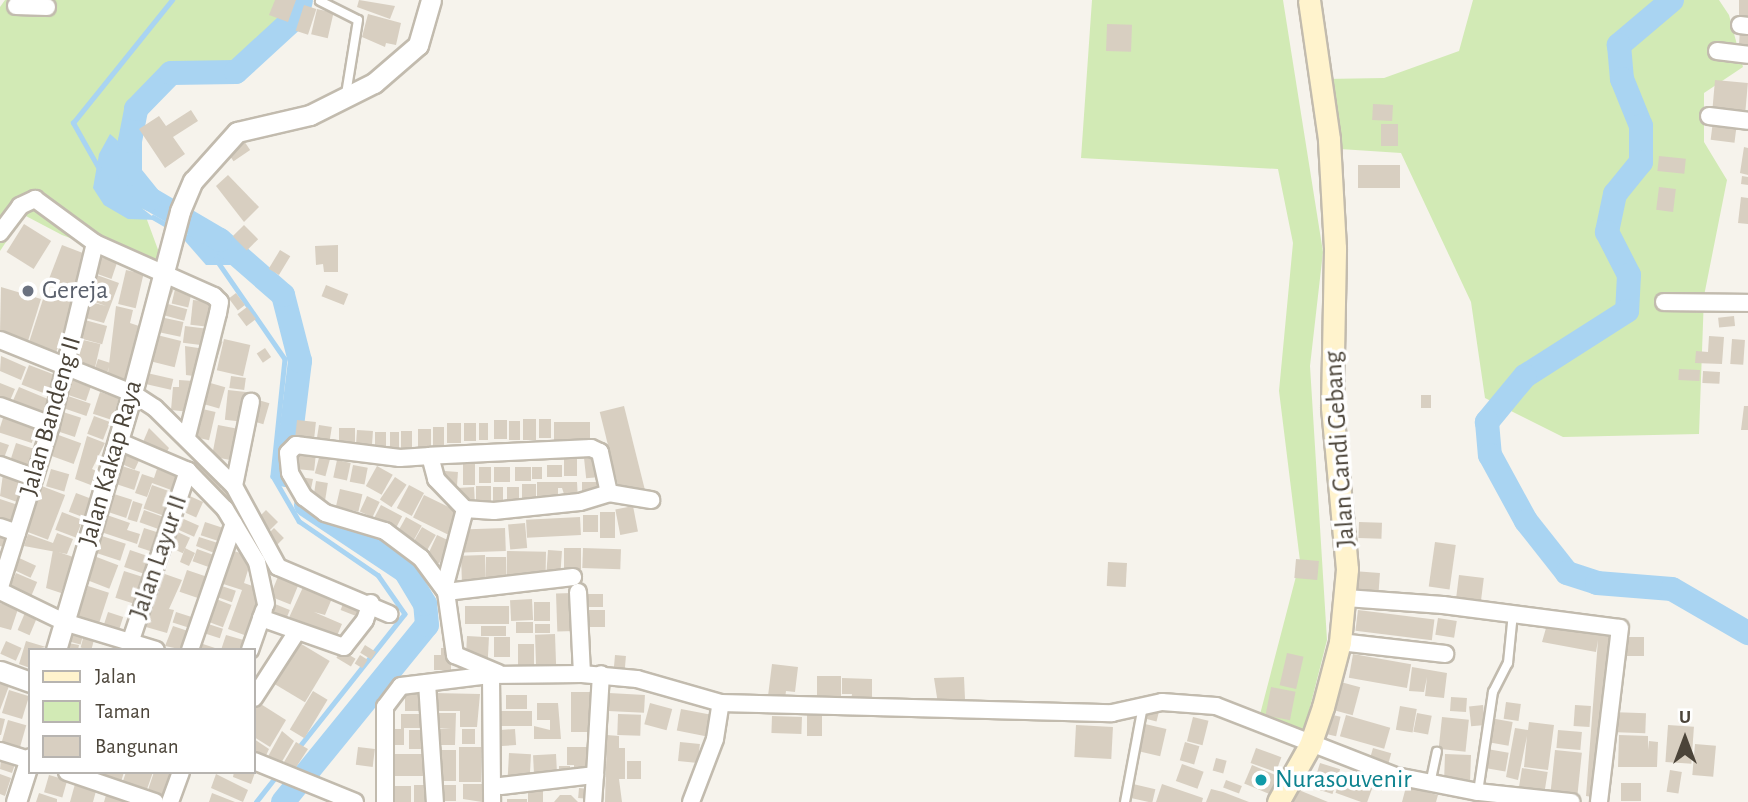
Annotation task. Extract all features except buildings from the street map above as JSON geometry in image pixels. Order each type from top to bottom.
[{"type":"main road","name":"Jalan Candi Gebang","points":[[1278,802],[1310,745],[1340,642],[1346,598],[1345,525],[1332,407],[1335,248],[1329,139],[1309,0]]},
{"type":"street","name":"Jalan Kakap Raya","points":[[57,648],[132,393],[180,211],[207,160],[237,132],[310,115],[374,83],[418,45],[431,0]]},
{"type":"street","points":[[11,4],[47,7]]},
{"type":"street","points":[[1717,51],[1748,55]]},
{"type":"street","points":[[1709,116],[1748,121]]},
{"type":"street","points":[[0,233],[20,206],[35,199],[95,243],[214,296],[220,302],[187,436]]},
{"type":"street","name":"Jalan Bandeng II","points":[[0,589],[51,425],[95,243]]},
{"type":"street","points":[[1664,302],[1748,303]]},
{"type":"street","points":[[0,340],[132,393],[187,436],[234,486],[278,567],[371,603],[389,614]]},
{"type":"street","points":[[234,486],[251,402]]},
{"type":"street","points":[[0,406],[51,425]]},
{"type":"street","points":[[118,441],[188,471],[234,523],[257,562],[263,611],[296,633],[340,647],[348,646],[371,603]]},
{"type":"street","points":[[445,591],[421,558],[385,531],[356,519],[325,513],[303,497],[290,473],[288,453],[296,445],[383,457],[595,449],[609,493]]},
{"type":"street","points":[[430,456],[436,479],[465,509],[494,511],[580,502],[609,493],[651,500]]},
{"type":"street","points":[[0,465],[33,477]]},
{"type":"street","name":"Jalan Layur II","points":[[130,643],[188,471]]},
{"type":"street","points":[[465,509],[445,591],[455,655],[495,675]]},
{"type":"street","points":[[191,648],[234,523]]},
{"type":"street","points":[[0,527],[17,533]]},
{"type":"street","points":[[251,648],[278,567]]},
{"type":"street","points":[[445,591],[575,584],[582,674]]},
{"type":"street","points":[[0,589],[64,622],[149,648]]},
{"type":"street","points":[[1346,598],[1513,613],[1620,628],[1599,802]]},
{"type":"street","points":[[256,694],[296,633]]},
{"type":"street","points":[[1340,642],[1445,654]]},
{"type":"street","points":[[0,671],[28,681]]},
{"type":"street","points":[[593,802],[601,674]]},
{"type":"street","points":[[385,802],[387,699],[401,686],[495,675],[601,674],[636,679],[721,703],[1112,713],[1143,706],[1216,706],[1310,745],[1430,784],[1454,795],[1478,792],[1571,802]]},
{"type":"street","points":[[492,802],[495,675]]},
{"type":"street","points":[[427,683],[435,802]]},
{"type":"street","points":[[691,802],[715,738],[721,703]]},
{"type":"street","points":[[0,751],[28,758]]},
{"type":"street","points":[[256,762],[355,802]]},
{"type":"street","points":[[16,802],[28,765]]},
{"type":"street","points":[[73,774],[155,802]]},
{"type":"street","points":[[170,802],[180,774]]},
{"type":"street","points":[[501,786],[595,775]]},
{"type":"street","points":[[101,802],[106,785]]},
{"type":"lane","points":[[320,1],[359,20],[345,97]]},
{"type":"lane","points":[[1478,792],[1493,692],[1508,663],[1513,613]]},
{"type":"lane","points":[[1125,802],[1143,706]]},
{"type":"lane","points":[[1430,784],[1437,752]]},
{"type":"green space","points":[[5,0],[294,0],[289,19],[235,68],[170,68],[127,111],[121,176],[143,209],[167,274],[62,235],[24,215],[0,251],[0,7]]},
{"type":"green space","points":[[1092,0],[1283,0],[1323,252],[1310,366],[1327,640],[1302,739],[1257,726],[1300,561],[1279,391],[1293,243],[1278,169],[1081,158]]},
{"type":"green space","points":[[1473,0],[1719,0],[1729,15],[1743,67],[1704,93],[1704,142],[1727,180],[1704,296],[1699,434],[1563,437],[1485,398],[1471,302],[1401,153],[1340,149],[1325,79],[1384,78],[1459,51]]},
{"type":"water","points":[[110,134],[124,146],[121,176],[143,209],[157,220],[128,219],[104,205],[93,188],[99,154]]},
{"type":"water","points":[[178,233],[220,240],[242,257],[233,265],[206,265]]},
{"type":"waterway","points":[[99,169],[73,123],[172,0]]},
{"type":"waterway","points":[[286,475],[300,361],[283,295],[220,240],[150,199],[130,174],[130,141],[136,109],[171,73],[236,72],[297,16],[301,0]]},
{"type":"waterway","points":[[1672,0],[1619,45],[1622,79],[1641,126],[1641,162],[1615,194],[1607,232],[1629,275],[1627,311],[1525,376],[1487,422],[1490,455],[1526,521],[1567,573],[1597,583],[1672,589],[1748,633]]},
{"type":"waterway","points":[[153,217],[170,227]]},
{"type":"waterway","points":[[216,259],[285,359],[273,476],[299,521],[378,575],[405,614],[298,749]]},
{"type":"waterway","points":[[283,802],[427,625],[425,604],[405,571],[306,505]]},
{"type":"waterway","points":[[256,802],[277,775]]},
{"type":"place","name":"Gereja","points":[[28,291]]},
{"type":"place","name":"Nurasouvenir","points":[[1261,780]]}]
